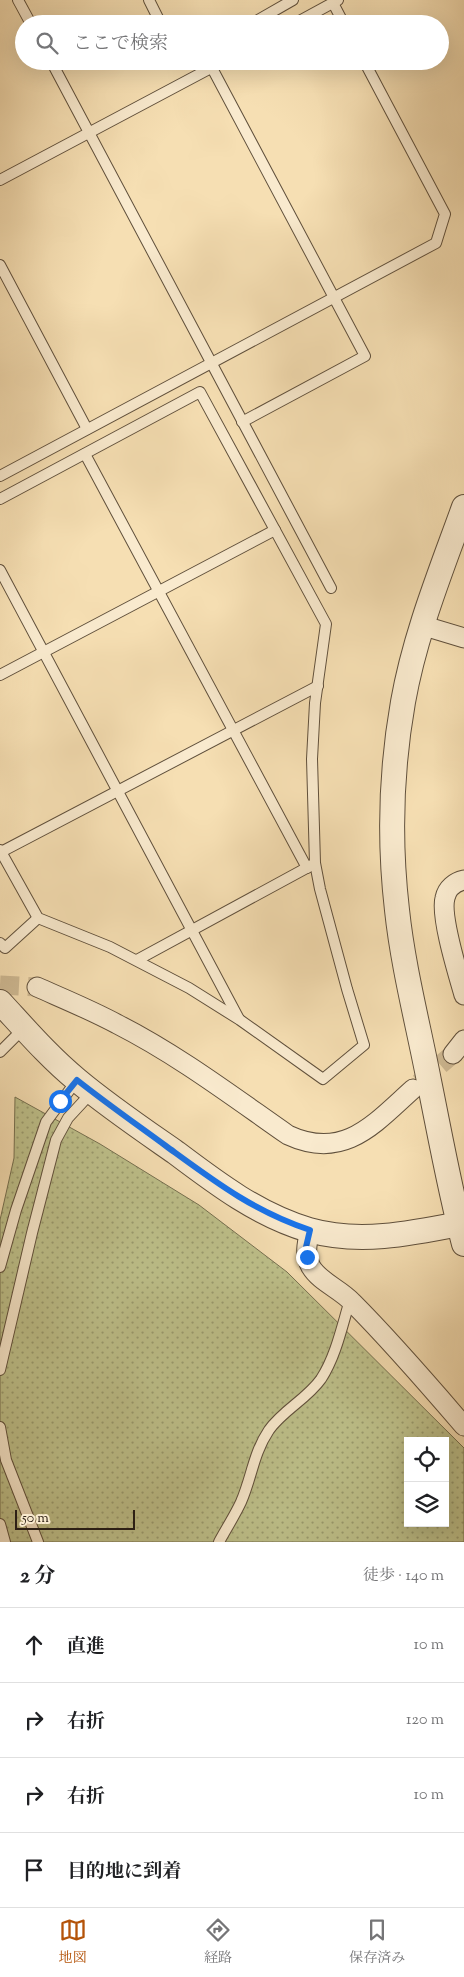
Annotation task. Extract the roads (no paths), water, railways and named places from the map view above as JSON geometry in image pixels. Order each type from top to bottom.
[{"type":"street","points":[[0,1002],[24,1028],[85,1086],[246,1202],[274,1217],[310,1230],[337,1235],[374,1237],[417,1233],[461,1234],[408,978],[397,910],[393,855],[393,806],[398,738],[410,668],[421,625],[464,506]]},
{"type":"street","points":[[421,625],[464,638]]},
{"type":"street","points":[[464,880],[451,887],[446,893],[444,907],[450,944],[464,994]]},
{"type":"street","points":[[37,986],[118,1024],[156,1046],[222,1088],[288,1136],[300,1141],[325,1145],[338,1144],[355,1137],[377,1121],[413,1089]]},
{"type":"street","points":[[310,1230],[306,1247],[310,1266],[319,1276],[350,1300],[464,1426]]},
{"type":"lane","points":[[18,0],[26,15]]},
{"type":"lane","points":[[149,0],[156,15]]},
{"type":"lane","points":[[266,15],[293,0]]},
{"type":"lane","points":[[310,15],[336,1],[341,15]]},
{"type":"lane","points":[[56,70],[331,588]]},
{"type":"lane","points":[[0,180],[208,70]]},
{"type":"lane","points":[[213,70],[365,356],[242,422]]},
{"type":"lane","points":[[0,476],[436,244],[445,214],[369,70]]},
{"type":"lane","points":[[0,266],[87,429]]},
{"type":"lane","points":[[0,499],[200,392],[326,624],[315,703],[312,759],[311,866]]},
{"type":"lane","points":[[85,454],[232,730],[311,866],[320,889],[364,1045],[323,1079],[240,1020],[189,988],[137,960],[38,918],[1,851],[232,730],[318,686]]},
{"type":"lane","points":[[0,676],[275,530]]},
{"type":"lane","points":[[0,570],[240,1020]]},
{"type":"lane","points":[[137,960],[191,929],[311,866]]},
{"type":"lane","points":[[0,943],[5,948],[38,918]]},
{"type":"lane","points":[[0,1052],[24,1028]]},
{"type":"lane","points":[[0,1267],[32,1160],[46,1122],[60,1101],[85,1086]]},
{"type":"lane","points":[[0,1370],[44,1182],[56,1140],[85,1086]]},
{"type":"lane","points":[[219,1542],[241,1501],[255,1455],[269,1430],[285,1412],[320,1380],[331,1358],[350,1300]]},
{"type":"lane","points":[[0,1427],[6,1460],[38,1542]]},
{"type":"lane","points":[[0,1524],[5,1542]]},
{"type":"tunnel","points":[[0,985],[37,987]]},
{"type":"tunnel","points":[[419,1083],[453,1054]]}]
